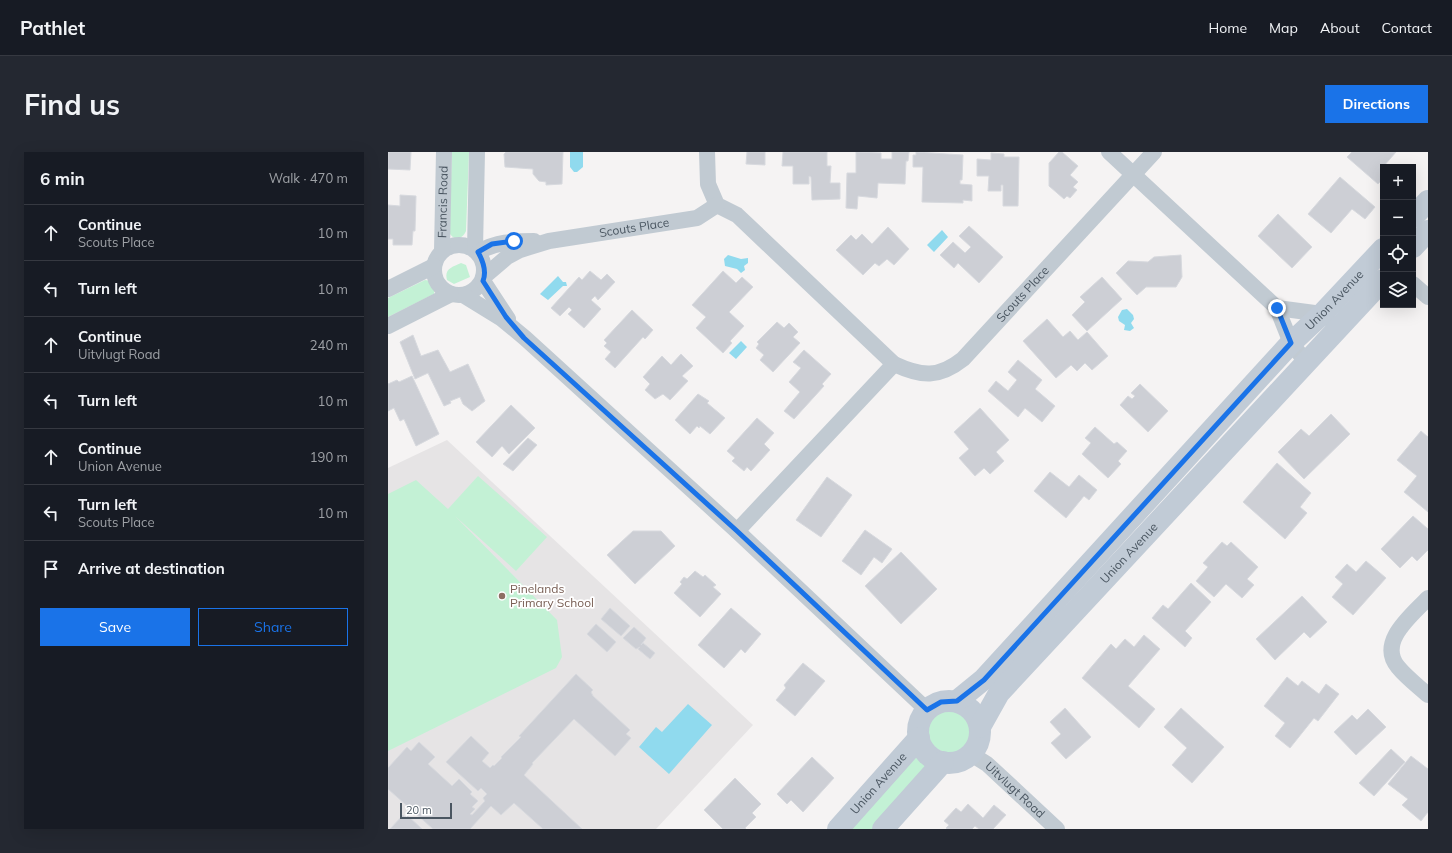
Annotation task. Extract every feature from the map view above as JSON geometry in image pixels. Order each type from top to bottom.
[{"type":"street","name":"Francis Road","points":[[442,252],[444,152]]},
{"type":"street","points":[[477,152],[476,250],[482,260],[484,278],[506,317],[524,338]]},
{"type":"street","points":[[707,152],[708,184],[717,205]]},
{"type":"street","points":[[1109,152],[1277,308],[1291,343],[1307,363]]},
{"type":"street","name":"Scouts Place","points":[[476,250],[502,242],[549,241],[697,218],[717,205],[737,215],[894,364],[913,373],[933,373],[949,370],[963,359],[1154,152]]},
{"type":"street","points":[[1416,214],[1428,201]]},
{"type":"street","points":[[1416,244],[1428,231]]},
{"type":"street","name":"Scouts Place","points":[[484,278],[507,257],[520,250],[549,241]]},
{"type":"street","points":[[476,250],[461,245],[451,246],[442,252],[437,258],[434,266],[435,277],[440,287],[502,319],[524,338],[737,531],[927,710]]},
{"type":"street","name":"Union Avenue","points":[[957,701],[984,680],[1291,343],[1322,314],[1380,252]]},
{"type":"street","points":[[388,289],[434,266]]},
{"type":"street","points":[[388,326],[457,295],[476,289],[484,278]]},
{"type":"street","name":"Union Avenue","points":[[980,727],[999,693],[1380,283]]},
{"type":"street","points":[[1416,287],[1428,297]]},
{"type":"street","points":[[1277,308],[1322,314],[1338,329]]},
{"type":"street","points":[[737,531],[894,364]]},
{"type":"street","points":[[1428,598],[1401,627],[1392,641],[1392,656],[1398,667],[1428,695]]},
{"type":"street","points":[[957,701],[968,706],[976,716],[980,727],[980,737],[977,746],[971,754],[958,762],[943,762],[927,754],[919,738],[919,723],[927,710],[941,702],[957,701]]},
{"type":"street","name":"Union Avenue","points":[[838,829],[919,738]]},
{"type":"street","name":"Uitvlugt Road","points":[[971,754],[987,764],[1057,829]]},
{"type":"street","points":[[883,829],[943,762]]},
{"type":"shaded area","name":"Pinelands Primary School","points":[[447,440],[753,725],[656,829],[388,829],[388,468]]},
{"type":"green space","points":[[452,152],[469,152],[466,231],[460,238],[453,237],[449,232]]},
{"type":"green space","points":[[461,263],[466,265],[470,277],[454,284],[447,280],[447,273],[450,269]]},
{"type":"green space","points":[[425,280],[431,281],[435,286],[434,294],[388,317],[388,298]]},
{"type":"green space","points":[[478,476],[547,537],[516,571],[455,516],[557,620],[562,657],[556,668],[388,751],[388,494],[416,480],[448,509]]},
{"type":"green space","points":[[950,709],[962,713],[968,719],[972,731],[968,743],[962,749],[950,753],[938,749],[932,743],[928,731],[932,719],[938,713]]},
{"type":"green space","points":[[917,756],[929,767],[872,829],[849,829]]},
{"type":"water","points":[[570,152],[583,152],[583,167],[577,172],[574,172],[570,167]]},
{"type":"water","points":[[942,230],[948,237],[934,252],[927,245]]},
{"type":"water","points":[[728,255],[741,259],[748,258],[748,263],[744,266],[745,270],[741,273],[737,269],[725,266],[724,259]]},
{"type":"water","points":[[558,276],[563,282],[566,282],[567,286],[563,286],[548,300],[540,294]]},
{"type":"water","points":[[1127,309],[1133,315],[1134,319],[1131,323],[1134,328],[1130,331],[1124,330],[1125,325],[1119,321],[1118,317],[1122,310]]},
{"type":"water","points":[[741,341],[747,347],[736,359],[729,353]]},
{"type":"water","points":[[688,704],[712,725],[669,774],[639,747],[656,727],[662,732]]},
{"type":"building","points":[[388,152],[411,152],[410,170],[388,169]]},
{"type":"building","points":[[506,152],[563,152],[562,184],[546,185],[546,182],[539,181],[533,174],[533,169],[505,167],[504,154]]},
{"type":"building","points":[[747,152],[765,152],[765,165],[746,164]]},
{"type":"building","points":[[783,152],[827,152],[827,166],[831,166],[830,183],[840,183],[840,199],[812,200],[811,177],[809,176],[809,184],[793,184],[793,166],[782,166]]},
{"type":"building","points":[[856,152],[881,153],[881,159],[892,159],[892,152],[909,152],[908,161],[906,161],[905,184],[878,183],[877,198],[858,196],[857,209],[846,208],[847,173],[856,173]]},
{"type":"building","points":[[916,152],[963,155],[962,180],[960,180],[960,184],[972,185],[972,201],[963,200],[963,203],[922,202],[923,167],[913,167],[913,155],[916,155]]},
{"type":"building","points":[[1059,152],[1062,152],[1078,166],[1070,175],[1078,182],[1073,187],[1077,190],[1070,198],[1067,196],[1064,199],[1049,186],[1049,163]]},
{"type":"building","points":[[1352,152],[1396,152],[1386,164],[1380,164],[1380,182],[1378,184],[1347,157]]},
{"type":"building","points":[[991,153],[1004,154],[1004,157],[1019,157],[1018,206],[1003,206],[1003,185],[1001,185],[1001,191],[988,191],[989,176],[977,176],[977,159],[991,160]]},
{"type":"building","points":[[1340,177],[1375,207],[1365,219],[1352,209],[1331,233],[1308,214]]},
{"type":"building","points":[[400,195],[416,196],[415,231],[413,231],[412,245],[393,245],[393,239],[388,239],[388,205],[400,206]]},
{"type":"building","points":[[1278,214],[1312,247],[1292,268],[1258,236]]},
{"type":"building","points":[[969,226],[1003,257],[979,283],[958,263],[954,268],[940,255],[953,242],[965,253],[971,247],[959,236]]},
{"type":"building","points":[[888,227],[909,249],[894,265],[887,259],[879,266],[875,263],[863,275],[836,250],[851,235],[856,240],[862,234],[872,244]]},
{"type":"building","points":[[1181,255],[1182,277],[1176,287],[1146,287],[1137,295],[1116,273],[1128,261],[1148,262],[1154,257]]},
{"type":"building","points":[[590,271],[601,280],[607,274],[615,282],[598,300],[595,296],[591,300],[601,309],[584,328],[568,314],[572,310],[569,307],[560,316],[551,308],[579,277],[582,280]]},
{"type":"building","points":[[723,271],[736,283],[742,277],[753,287],[729,312],[744,326],[730,341],[732,343],[723,353],[696,328],[706,317],[692,305]]},
{"type":"building","points":[[1102,277],[1122,299],[1087,331],[1072,315],[1085,302],[1080,297]]},
{"type":"building","points":[[632,310],[653,330],[645,339],[643,337],[615,368],[605,359],[611,352],[604,346],[607,343],[604,340]]},
{"type":"building","points":[[1047,319],[1063,337],[1070,331],[1078,340],[1087,332],[1108,356],[1092,370],[1085,363],[1077,371],[1071,365],[1056,378],[1023,341]]},
{"type":"building","points":[[777,322],[784,328],[789,323],[798,332],[793,337],[800,343],[773,372],[760,360],[764,355],[756,348],[759,344],[757,342]]},
{"type":"building","points":[[413,335],[421,356],[438,350],[450,372],[468,364],[485,401],[472,411],[463,404],[460,397],[450,401],[451,403],[444,406],[428,373],[415,379],[400,342]]},
{"type":"building","points":[[804,350],[831,374],[822,384],[824,386],[794,419],[784,411],[800,392],[789,382],[801,368],[793,362]]},
{"type":"building","points":[[681,354],[693,366],[682,376],[688,381],[670,400],[663,394],[655,399],[645,390],[650,384],[643,377],[662,356],[671,365]]},
{"type":"building","points":[[1018,360],[1042,380],[1035,389],[1055,406],[1042,422],[1025,408],[1018,417],[988,391],[996,381],[1008,391],[1017,380],[1008,372]]},
{"type":"building","points":[[412,376],[439,434],[416,446],[404,419],[400,421],[394,408],[388,411],[388,384],[397,380],[399,382]]},
{"type":"building","points":[[1140,384],[1168,411],[1148,432],[1120,405],[1128,396],[1132,399],[1135,396],[1131,393]]},
{"type":"building","points":[[698,394],[709,401],[707,403],[725,418],[710,434],[700,426],[699,428],[697,426],[690,434],[675,420]]},
{"type":"building","points":[[511,405],[535,428],[509,454],[502,446],[492,457],[476,442]]},
{"type":"building","points":[[980,408],[1009,440],[996,452],[1004,461],[990,474],[984,468],[975,476],[959,458],[969,449],[954,432]]},
{"type":"building","points":[[1331,414],[1350,434],[1304,479],[1278,452],[1301,429],[1309,436]]},
{"type":"building","points":[[757,418],[774,433],[764,444],[770,450],[751,471],[747,467],[744,471],[732,461],[735,458],[727,451]]},
{"type":"building","points":[[1095,427],[1114,444],[1117,442],[1127,451],[1118,461],[1121,464],[1108,478],[1082,454],[1091,443],[1085,438]]},
{"type":"building","points":[[1421,431],[1428,437],[1428,512],[1404,492],[1417,476],[1397,460]]},
{"type":"building","points":[[528,438],[537,445],[513,471],[503,464]]},
{"type":"building","points":[[1277,463],[1311,493],[1300,507],[1307,513],[1285,539],[1243,502]]},
{"type":"building","points":[[1050,472],[1069,487],[1079,475],[1097,490],[1089,500],[1084,496],[1066,518],[1034,491]]},
{"type":"building","points":[[827,477],[852,495],[821,537],[796,520]]},
{"type":"building","points":[[1413,516],[1428,529],[1428,550],[1417,561],[1412,556],[1400,568],[1381,549]]},
{"type":"building","points":[[865,530],[892,549],[882,563],[874,557],[861,575],[842,561]]},
{"type":"building","points":[[633,531],[661,531],[675,546],[635,584],[607,555]]},
{"type":"building","points":[[1222,542],[1227,546],[1231,542],[1258,567],[1247,579],[1254,585],[1242,598],[1226,584],[1214,597],[1196,581],[1208,567],[1203,563]]},
{"type":"building","points":[[901,552],[937,589],[901,624],[865,586]]},
{"type":"building","points":[[1366,561],[1386,578],[1353,615],[1332,597],[1343,584],[1335,577],[1347,564],[1356,572]]},
{"type":"building","points":[[695,571],[703,577],[705,575],[716,585],[713,587],[721,594],[700,617],[674,593],[682,584],[680,582],[684,577],[687,579]]},
{"type":"building","points":[[1191,583],[1211,602],[1185,631],[1192,638],[1185,647],[1152,618],[1163,605],[1168,609]]},
{"type":"building","points":[[1302,596],[1327,622],[1310,638],[1304,632],[1275,660],[1256,639]]},
{"type":"building","points":[[610,608],[630,626],[621,636],[601,619]]},
{"type":"building","points":[[731,608],[761,634],[745,653],[741,649],[724,668],[698,645]]},
{"type":"building","points":[[596,624],[616,642],[607,652],[587,634]]},
{"type":"building","points":[[634,627],[646,638],[641,645],[643,643],[655,653],[650,659],[638,649],[640,647],[636,649],[623,638]]},
{"type":"building","points":[[1144,635],[1160,649],[1128,686],[1155,709],[1139,728],[1082,678],[1111,644],[1116,649],[1125,639],[1134,647]]},
{"type":"building","points":[[803,663],[825,681],[795,716],[776,700],[786,688],[784,685]]},
{"type":"building","points":[[576,674],[593,690],[591,692],[593,696],[630,730],[626,734],[631,738],[615,756],[574,719],[532,763],[533,764],[524,775],[582,829],[543,829],[514,803],[501,815],[491,806],[470,829],[433,829],[388,789],[388,768],[407,747],[411,751],[419,742],[435,757],[428,764],[452,786],[459,779],[472,792],[470,794],[478,801],[472,807],[475,809],[470,814],[472,815],[485,801],[483,798],[487,794],[481,788],[478,791],[446,762],[471,736],[489,753],[482,761],[490,768],[493,765],[494,766],[521,737],[519,736]]},
{"type":"building","points":[[1287,677],[1298,686],[1302,681],[1319,694],[1326,684],[1339,694],[1318,721],[1314,718],[1290,748],[1275,736],[1285,723],[1264,706]]},
{"type":"building","points":[[1065,708],[1091,737],[1066,759],[1051,743],[1061,734],[1050,722]]},
{"type":"building","points":[[1181,708],[1224,747],[1192,783],[1172,765],[1187,748],[1164,727]]},
{"type":"building","points":[[1368,709],[1386,727],[1356,755],[1334,732],[1352,715],[1357,720]]},
{"type":"building","points":[[1391,749],[1405,762],[1374,796],[1359,783]]},
{"type":"building","points":[[1411,756],[1428,769],[1428,812],[1421,821],[1402,805],[1408,799],[1388,784]]},
{"type":"building","points":[[812,757],[834,778],[803,812],[791,800],[787,804],[777,794]]},
{"type":"building","points":[[735,778],[761,804],[752,813],[756,817],[745,828],[746,829],[723,829],[704,810]]},
{"type":"building","points":[[968,804],[983,818],[994,805],[1006,815],[993,829],[979,829],[975,826],[972,829],[947,829],[946,828],[949,825],[944,821],[956,808],[961,812]]},
{"type":"building","points":[[403,815],[405,817],[407,815],[422,829],[390,829]]},
{"type":"place","name":"Pinelands Primary School","points":[[502,596]]},
{"type":"route","points":[[514,241],[492,244],[478,252],[486,275],[483,281],[506,317],[524,338],[737,531],[927,710],[933,705],[941,702],[948,700],[957,701],[984,680],[1291,343],[1277,308]]}]
